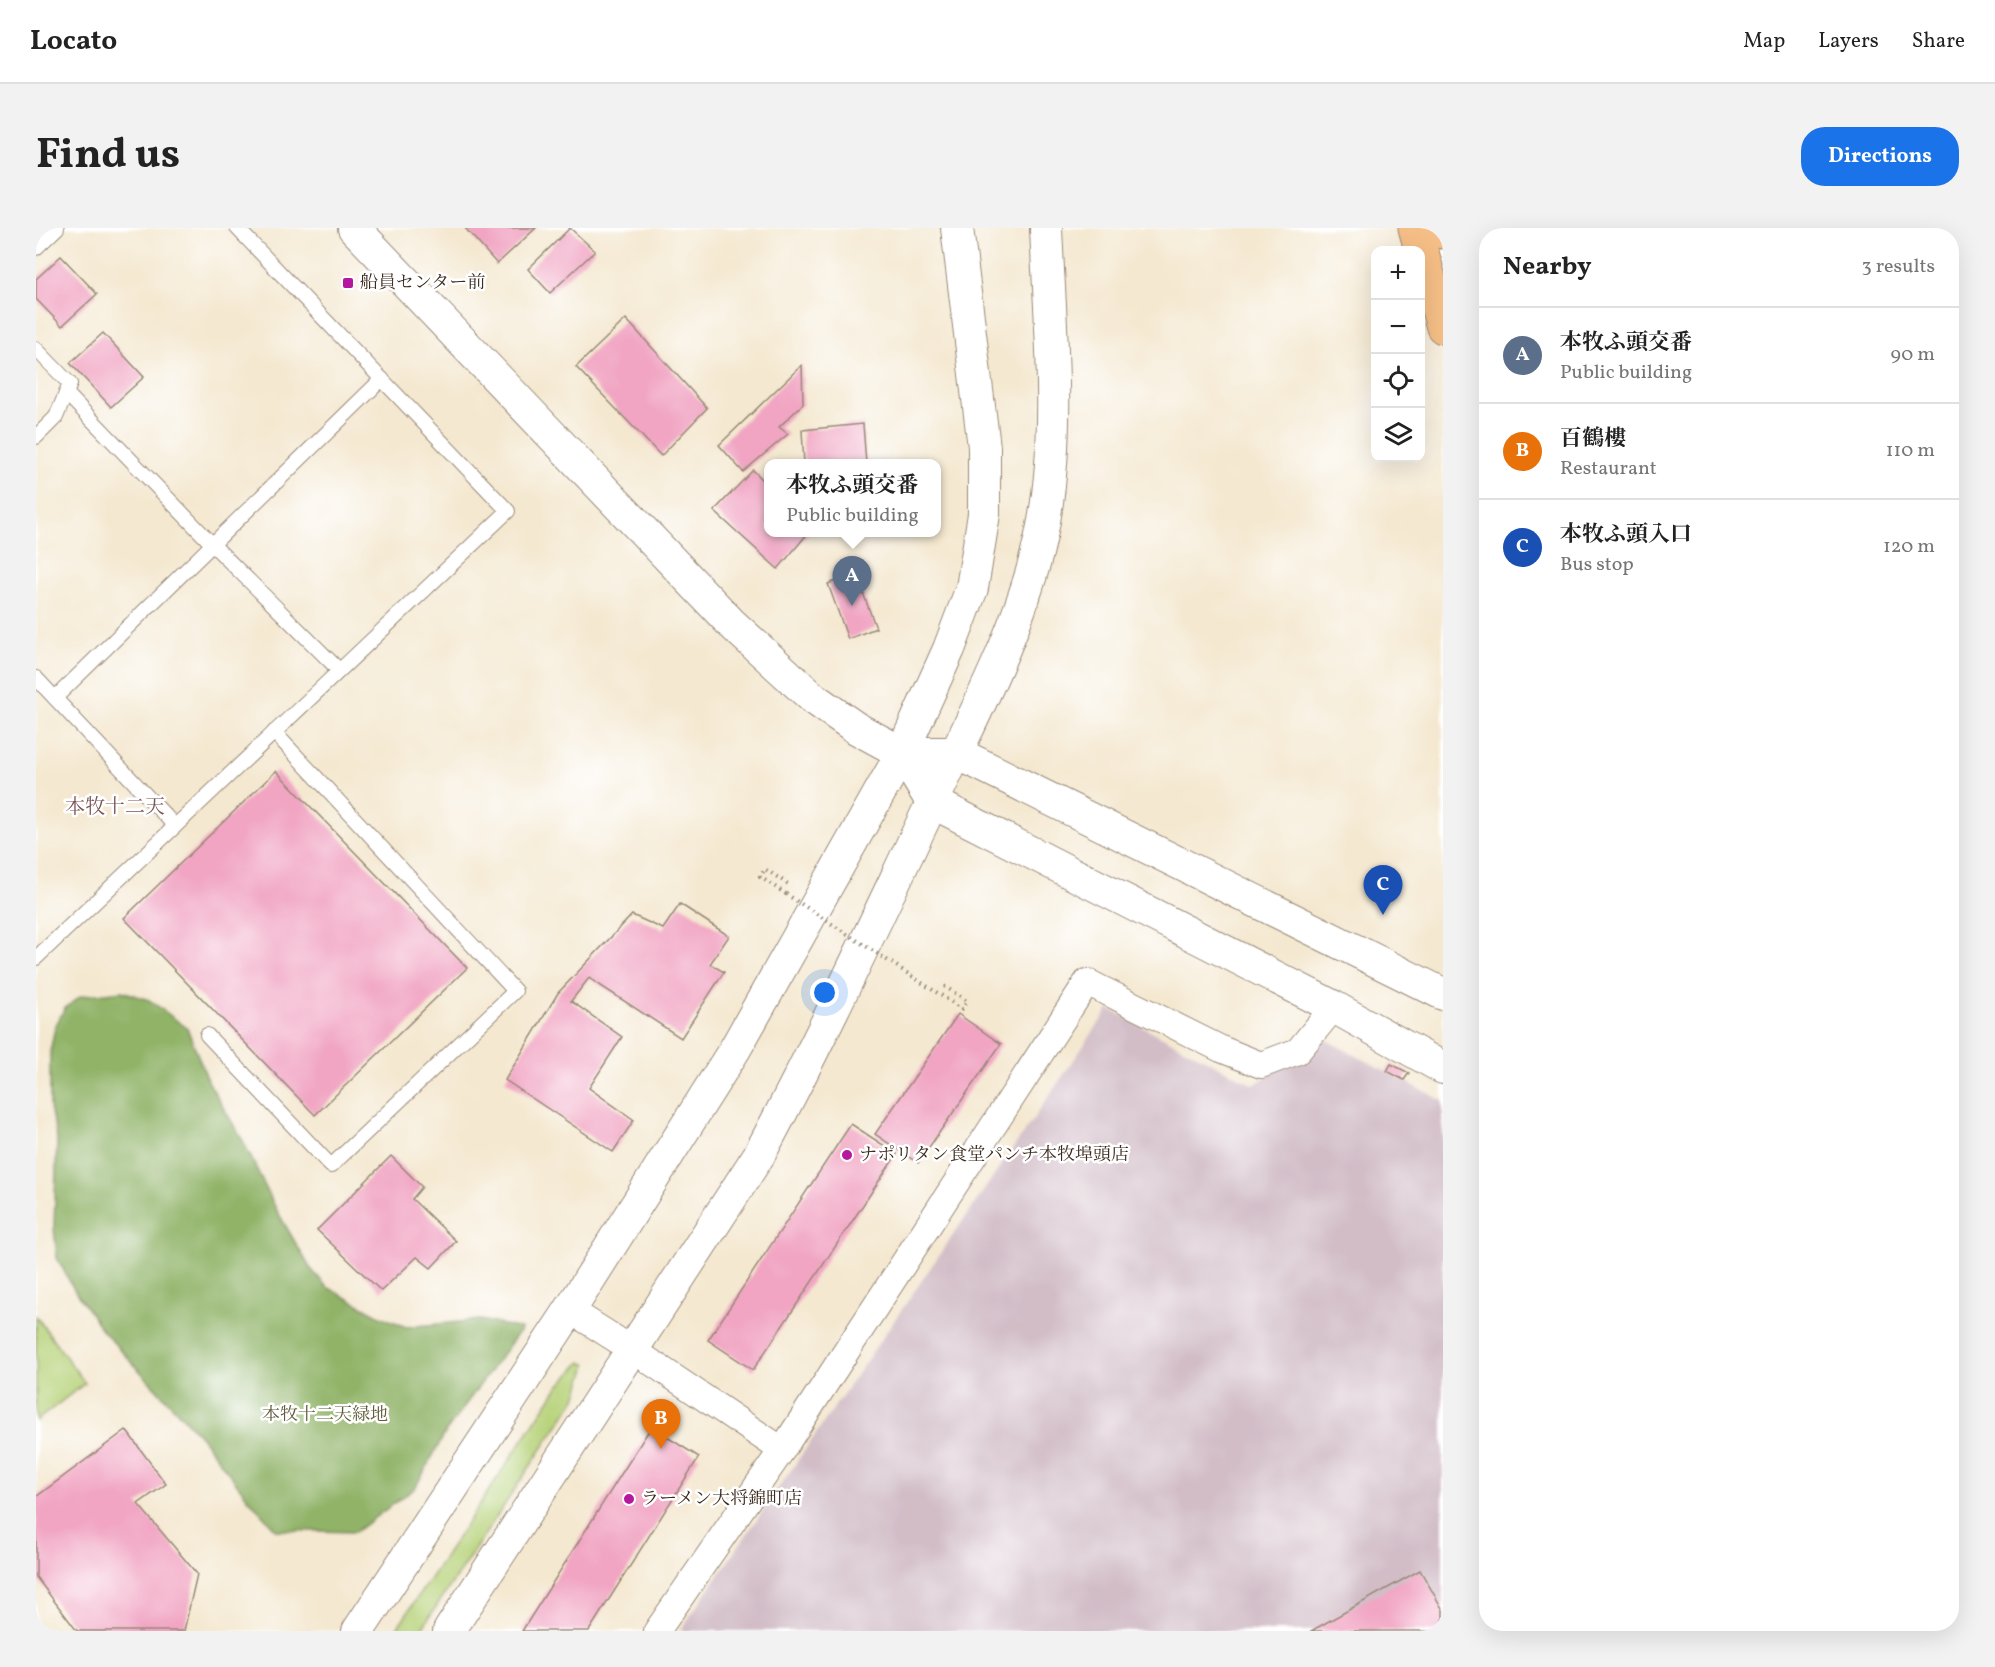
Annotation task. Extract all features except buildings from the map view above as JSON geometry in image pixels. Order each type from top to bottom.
[{"type":"highway","points":[[1415,228],[1443,327]]},
{"type":"highway","points":[[1442,228],[1443,232]]},
{"type":"street","points":[[354,228],[731,623],[813,698],[856,728],[902,753],[957,753],[1443,994]]},
{"type":"street","points":[[358,1631],[570,1310],[735,1049],[902,753],[963,614],[977,564],[984,514],[984,447],[957,228]]},
{"type":"street","points":[[449,1631],[759,1155],[828,1022],[957,753],[1022,601],[1044,524],[1052,461],[1053,428],[1046,228]]},
{"type":"street","points":[[902,753],[932,801],[1335,1007],[1443,1068]]},
{"type":"street","points":[[657,1631],[782,1450],[1087,982],[1221,1050],[1261,1065],[1298,1050],[1335,1007]]},
{"type":"street","points":[[570,1310],[782,1450]]},
{"type":"lane","points":[[36,248],[57,228]]},
{"type":"lane","points":[[36,958],[508,510],[237,228]]},
{"type":"lane","points":[[36,349],[69,384],[56,417],[36,437]]},
{"type":"lane","points":[[55,698],[382,380]]},
{"type":"lane","points":[[66,393],[213,545],[339,670]]},
{"type":"lane","points":[[36,678],[175,826]]},
{"type":"lane","points":[[207,1035],[331,1166],[515,991],[274,732]]},
{"type":"path","points":[[791,886],[765,869],[760,877],[962,1009],[967,1001],[941,984]]},
{"type":"shaded area","points":[[1109,1009],[1254,1085],[1322,1038],[1443,1101],[1443,1631],[680,1631]]},
{"type":"green space","name":"本牧十二天緑地","points":[[122,991],[149,1000],[187,1028],[209,1083],[243,1141],[277,1211],[310,1268],[327,1287],[378,1315],[406,1327],[481,1320],[521,1329],[447,1430],[415,1488],[355,1532],[276,1530],[201,1437],[102,1330],[75,1291],[57,1258],[54,1228],[57,1139],[50,1108],[50,1052],[55,1027],[65,1008],[81,996]]},
{"type":"green space","points":[[36,1316],[85,1383],[36,1421]]},
{"type":"green space","points":[[581,1362],[587,1365],[576,1398],[420,1631],[395,1631],[558,1387]]},
{"type":"place","name":"船員センター前","points":[[348,283]]},
{"type":"place","name":"本牧ふ頭交番","points":[[852,606]]},
{"type":"place","name":"本牧ふ頭入口","points":[[1383,915]]},
{"type":"place","name":"ナポリタン食堂パンチ本牧埠頭店","points":[[847,1155]]},
{"type":"place","name":"百鶴樓","points":[[661,1449]]},
{"type":"place","name":"ラーメン大将錦町店","points":[[629,1499]]},
{"type":"district","name":"本牧十二天","points":[[115,808]]}]
